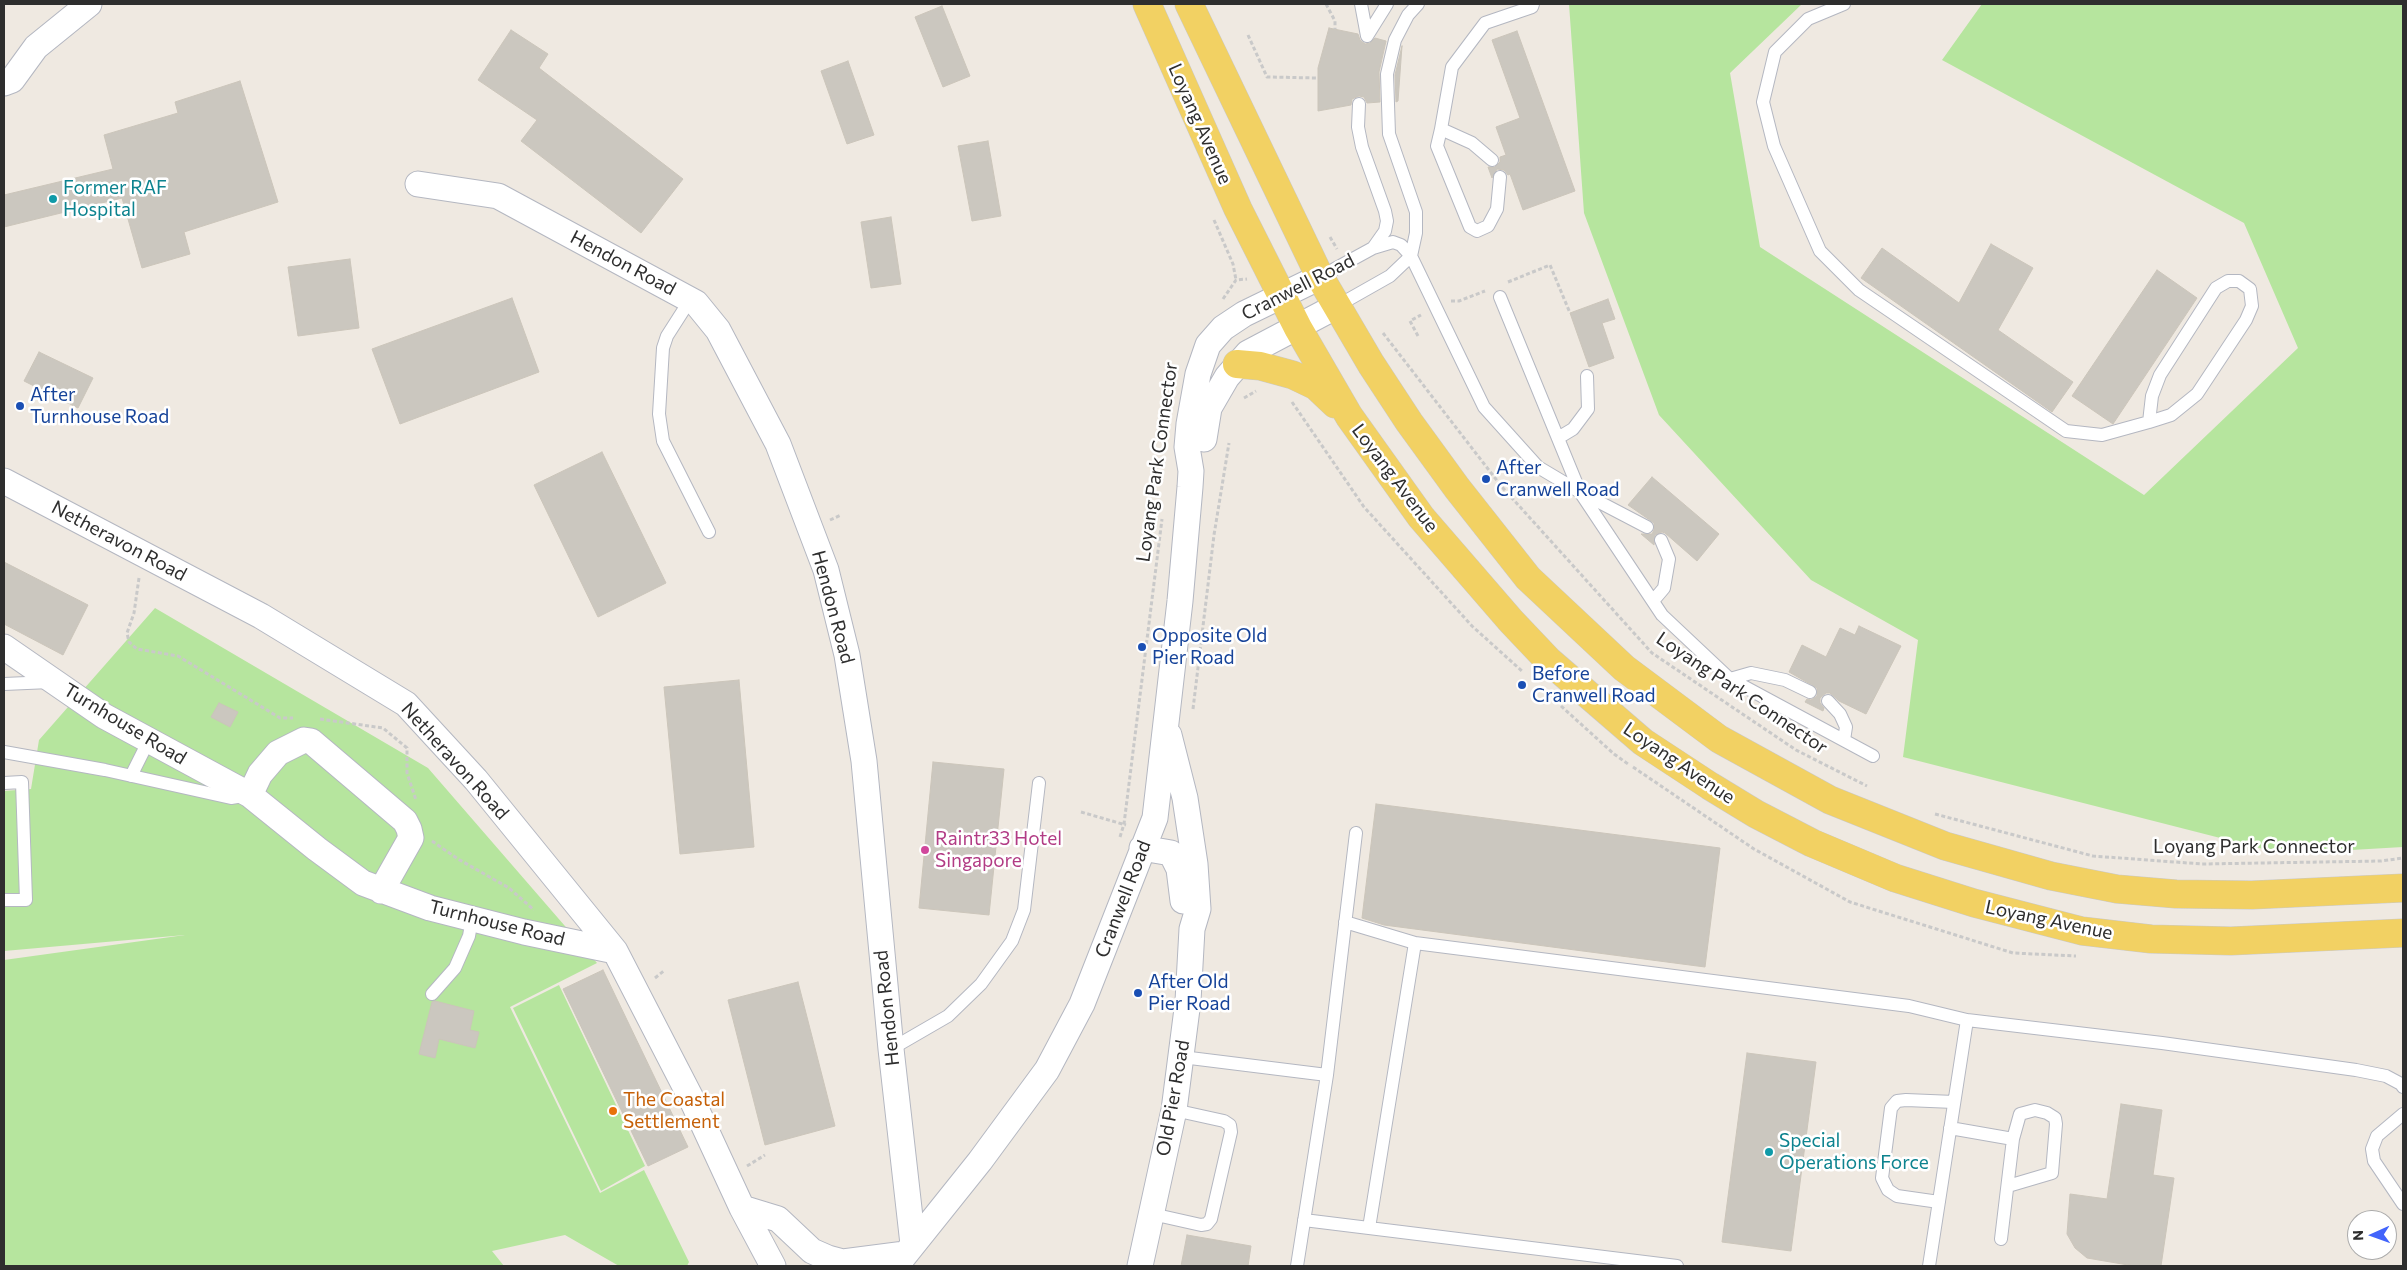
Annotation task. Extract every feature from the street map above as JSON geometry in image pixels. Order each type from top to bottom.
[{"type":"main road","name":"Loyang Avenue","points":[[1147,4],[1238,209],[1298,328],[1349,416],[1421,517],[1511,621],[1548,660],[1643,742],[1756,814],[1812,843],[1895,878],[1974,903],[2082,931],[2151,939],[2231,941],[2403,933]]},
{"type":"main road","name":"Loyang Avenue","points":[[1189,4],[1320,277],[1371,364],[1414,429],[1457,488],[1528,578],[1624,668],[1719,739],[1830,800],[1945,846],[2051,876],[2117,889],[2176,894],[2252,895],[2403,888]]},
{"type":"main road","points":[[1237,364],[1260,366],[1292,375],[1316,386],[1349,416]]},
{"type":"street","points":[[4,83],[12,80],[36,47],[89,4]]},
{"type":"street","name":"Hendon Road","points":[[418,184],[498,196],[696,303],[718,330],[778,444],[826,570],[847,655],[864,761],[891,1049],[904,1255]]},
{"type":"street","name":"Cranwell Road","points":[[904,1255],[980,1162],[1047,1070],[1082,1004],[1130,846],[1155,818],[1180,601],[1191,471],[1187,447],[1189,424],[1198,374],[1208,345],[1223,328],[1244,314],[1320,277]]},
{"type":"street","name":"Cranwell Road","points":[[1191,471],[1201,454],[1209,408],[1237,364],[1248,353],[1338,306]]},
{"type":"street","name":"Netheravon Road","points":[[4,481],[261,616],[406,704],[476,780],[615,951],[692,1100],[742,1208],[773,1266]]},
{"type":"street","name":"Turnhouse Road","points":[[4,647],[104,716],[250,796],[363,883],[430,908],[615,951]]},
{"type":"street","name":"Old Pier Road","points":[[1140,1266],[1174,1110],[1188,1002],[1192,928],[1198,909],[1195,864],[1185,798],[1166,721]]},
{"type":"street","points":[[250,796],[260,774],[278,753],[304,740],[312,741],[405,820],[411,838],[381,891]]},
{"type":"street","name":"Old Pier Road","points":[[1155,818],[1183,834],[1195,864]]},
{"type":"street","name":"Old Pier Road","points":[[1130,846],[1171,853],[1179,870],[1183,890],[1184,914],[1192,928]]},
{"type":"street","points":[[742,1208],[778,1219],[812,1251],[828,1258],[843,1262],[904,1255]]},
{"type":"lane","points":[[1361,4],[1367,36],[1387,4]]},
{"type":"lane","points":[[1411,256],[1416,233],[1416,212],[1389,134],[1387,74],[1395,40],[1408,15],[1418,4]]},
{"type":"lane","points":[[1500,178],[1497,209],[1488,226],[1477,231],[1470,227],[1437,146],[1452,67],[1485,23],[1532,7],[1533,4]]},
{"type":"lane","points":[[1844,4],[1808,19],[1775,52],[1763,102],[1774,146],[1820,251],[1859,290],[2066,431],[2102,435],[2150,422],[2171,415],[2196,394],[2246,320],[2252,306],[2250,289],[2239,281],[2228,281],[2216,288],[2160,375],[2152,396],[2150,422]]},
{"type":"lane","name":"Cranwell Road","points":[[1320,277],[1373,248],[1381,239],[1387,221],[1362,147],[1358,126],[1359,104]]},
{"type":"lane","points":[[1441,129],[1472,143],[1492,160]]},
{"type":"lane","points":[[1373,248],[1393,242],[1401,245],[1411,256],[1484,407],[1538,466],[1580,492],[1647,527]]},
{"type":"lane","name":"Cranwell Road","points":[[1338,306],[1390,276],[1411,256]]},
{"type":"lane","points":[[1500,296],[1580,492],[1662,615],[1730,679],[1873,756]]},
{"type":"lane","points":[[690,300],[668,336],[663,348],[659,414],[663,441],[709,532]]},
{"type":"lane","points":[[1558,438],[1573,429],[1588,409],[1587,376]]},
{"type":"lane","points":[[1653,600],[1664,588],[1669,559],[1661,540]]},
{"type":"lane","points":[[1730,679],[1751,674],[1786,680],[1810,692]]},
{"type":"lane","points":[[4,684],[55,682]]},
{"type":"lane","points":[[1828,701],[1840,714],[1846,727],[1844,740]]},
{"type":"lane","points":[[131,776],[149,740]]},
{"type":"lane","points":[[4,752],[131,776],[231,798],[250,796]]},
{"type":"lane","points":[[4,782],[22,782],[26,900],[4,900]]},
{"type":"lane","points":[[891,1049],[948,1016],[981,984],[1012,941],[1024,910],[1038,783]]},
{"type":"lane","points":[[1297,1266],[1327,1075],[1356,833]]},
{"type":"lane","points":[[432,994],[455,968],[469,936],[472,918]]},
{"type":"lane","points":[[1346,922],[1415,943],[1909,1006],[1967,1020],[2162,1043],[2356,1070],[2386,1076],[2403,1087]]},
{"type":"lane","points":[[1369,1228],[1415,943]]},
{"type":"lane","points":[[1929,1266],[1967,1020]]},
{"type":"lane","points":[[1182,1057],[1327,1075]]},
{"type":"lane","points":[[1939,1202],[1897,1196],[1888,1190],[1882,1178],[1891,1108],[1898,1101],[1906,1100],[1954,1102]]},
{"type":"lane","points":[[1152,1214],[1201,1226],[1207,1224],[1210,1219],[1231,1132],[1230,1125],[1224,1121],[1174,1110]]},
{"type":"lane","points":[[2001,1239],[2013,1139],[2020,1114],[2026,1111],[2047,1113],[2055,1118],[2052,1173],[2008,1186]]},
{"type":"lane","points":[[2403,1114],[2377,1136],[2372,1149],[2374,1161],[2403,1204]]},
{"type":"lane","points":[[1950,1128],[2013,1139]]},
{"type":"lane","points":[[1304,1220],[1677,1266]]},
{"type":"path","points":[[1326,4],[1335,21],[1335,29]]},
{"type":"path","points":[[1248,35],[1267,77],[1318,78]]},
{"type":"path","points":[[1307,249],[1330,237],[1344,264]]},
{"type":"path","points":[[1221,302],[1236,280],[1253,278],[1268,270]]},
{"type":"path","name":"Loyang Park Connector","points":[[1382,331],[1502,487],[1652,653],[1796,750],[1871,788]]},
{"type":"path","points":[[1241,404],[1245,396],[1262,388]]},
{"type":"path","points":[[1192,712],[1214,535],[1229,438]]},
{"type":"path","name":"Loyang Park Connector","points":[[1130,846],[1126,806],[1163,512]]},
{"type":"path","points":[[140,575],[148,579]]},
{"type":"path","points":[[1080,812],[1114,822]]},
{"type":"path","name":"Loyang Park Connector","points":[[1932,813],[2093,856],[2202,864],[2381,861],[2403,858]]},
{"type":"path","points":[[655,978],[665,970]]},
{"type":"path","points":[[749,1164],[766,1155]]},
{"type":"green space","points":[[1569,4],[1802,4],[1730,73],[1760,247],[2144,495],[2298,348],[2244,223],[1942,60],[1982,4],[2403,4],[2403,847],[2283,854],[1903,757],[1918,640],[1811,580],[1659,415],[1584,213]]},
{"type":"green space","points":[[155,608],[428,768],[597,963],[510,1007],[600,1193],[644,1170],[689,1262],[687,1266],[619,1266],[565,1235],[492,1251],[504,1266],[4,1266],[4,960],[185,935],[4,951],[4,791],[31,789],[39,740]]},
{"type":"green space","points":[[559,985],[645,1166],[601,1191],[513,1008]]},
{"type":"building","points":[[942,6],[970,76],[943,87],[915,17]]},
{"type":"building","points":[[1329,28],[1358,34],[1360,40],[1365,44],[1370,43],[1375,38],[1386,41],[1379,72],[1380,102],[1367,103],[1364,97],[1359,96],[1352,99],[1351,105],[1318,111],[1318,68]]},
{"type":"building","points":[[511,30],[548,54],[539,68],[683,179],[641,233],[521,141],[537,120],[478,80]]},
{"type":"building","points":[[1517,31],[1575,191],[1523,210],[1510,174],[1508,175],[1504,170],[1497,169],[1492,178],[1488,167],[1495,167],[1500,162],[1500,157],[1506,155],[1496,127],[1520,118],[1492,40]]},
{"type":"building","points":[[1402,46],[1398,101],[1396,102],[1395,75]]},
{"type":"building","points":[[848,61],[874,135],[847,144],[821,71]]},
{"type":"building","points":[[240,81],[278,202],[184,232],[190,254],[142,268],[122,198],[4,227],[4,195],[113,169],[104,135],[178,113],[175,102]]},
{"type":"building","points":[[988,141],[1001,216],[972,221],[958,146]]},
{"type":"building","points":[[891,217],[901,284],[871,288],[861,222]]},
{"type":"building","points":[[1991,244],[2033,268],[1998,330],[2073,382],[2052,412],[1861,278],[1882,248],[1959,303]]},
{"type":"building","points":[[350,259],[359,328],[298,336],[288,267]]},
{"type":"building","points":[[2157,270],[2197,298],[2113,424],[2072,396]]},
{"type":"building","points":[[512,298],[539,372],[400,424],[372,349]]},
{"type":"building","points":[[1608,299],[1615,319],[1602,323],[1614,358],[1589,367],[1570,313]]},
{"type":"building","points":[[39,352],[93,378],[78,408],[24,381]]},
{"type":"building","points":[[602,452],[666,583],[598,617],[534,485]]},
{"type":"building","points":[[1652,477],[1719,534],[1697,561],[1665,533],[1662,532],[1655,535],[1654,545],[1641,534],[1652,534],[1654,523],[1628,505]]},
{"type":"building","points":[[4,562],[88,605],[63,655],[4,624]]},
{"type":"building","points":[[1859,626],[1901,646],[1866,714],[1839,701],[1830,693],[1826,693],[1820,698],[1820,703],[1824,708],[1823,711],[1805,702],[1807,699],[1811,700],[1817,696],[1817,688],[1789,672],[1802,645],[1826,657],[1840,628],[1855,635]]},
{"type":"building","points":[[739,680],[754,847],[680,854],[664,687]]},
{"type":"building","points":[[219,703],[238,712],[230,727],[211,717]]},
{"type":"building","points":[[933,762],[1004,769],[989,915],[919,908]]},
{"type":"building","points":[[1376,804],[1720,848],[1705,967],[1384,925],[1362,918]]},
{"type":"building","points":[[603,970],[688,1147],[648,1166],[563,989]]},
{"type":"building","points":[[798,982],[835,1126],[765,1145],[728,1000]]},
{"type":"building","points":[[435,1001],[474,1011],[470,1030],[479,1032],[475,1048],[439,1039],[435,1058],[419,1054],[432,1002]]},
{"type":"building","name":"Special Operations Force","points":[[1747,1053],[1816,1062],[1791,1251],[1722,1242]]},
{"type":"building","points":[[2121,1104],[2162,1110],[2153,1175],[2174,1178],[2161,1266],[2134,1266],[2087,1258],[2075,1248],[2067,1234],[2070,1194],[2107,1199]]},
{"type":"building","points":[[1187,1235],[1251,1246],[1248,1266],[1181,1266]]},
{"type":"place","name":"Former RAF Hospital","points":[[53,199]]},
{"type":"place","name":"After Turnhouse Road","points":[[20,406]]},
{"type":"place","name":"After Cranwell Road","points":[[1486,479]]},
{"type":"place","name":"Opposite Old Pier Road","points":[[1142,647]]},
{"type":"place","name":"Before Cranwell Road","points":[[1522,685]]},
{"type":"place","name":"Raintr33 Hotel Singapore","points":[[925,850]]},
{"type":"place","name":"After Old Pier Road","points":[[1138,993]]},
{"type":"place","name":"The Coastal Settlement","points":[[613,1111]]},
{"type":"place","name":"Special Operations Force","points":[[1769,1152]]}]
